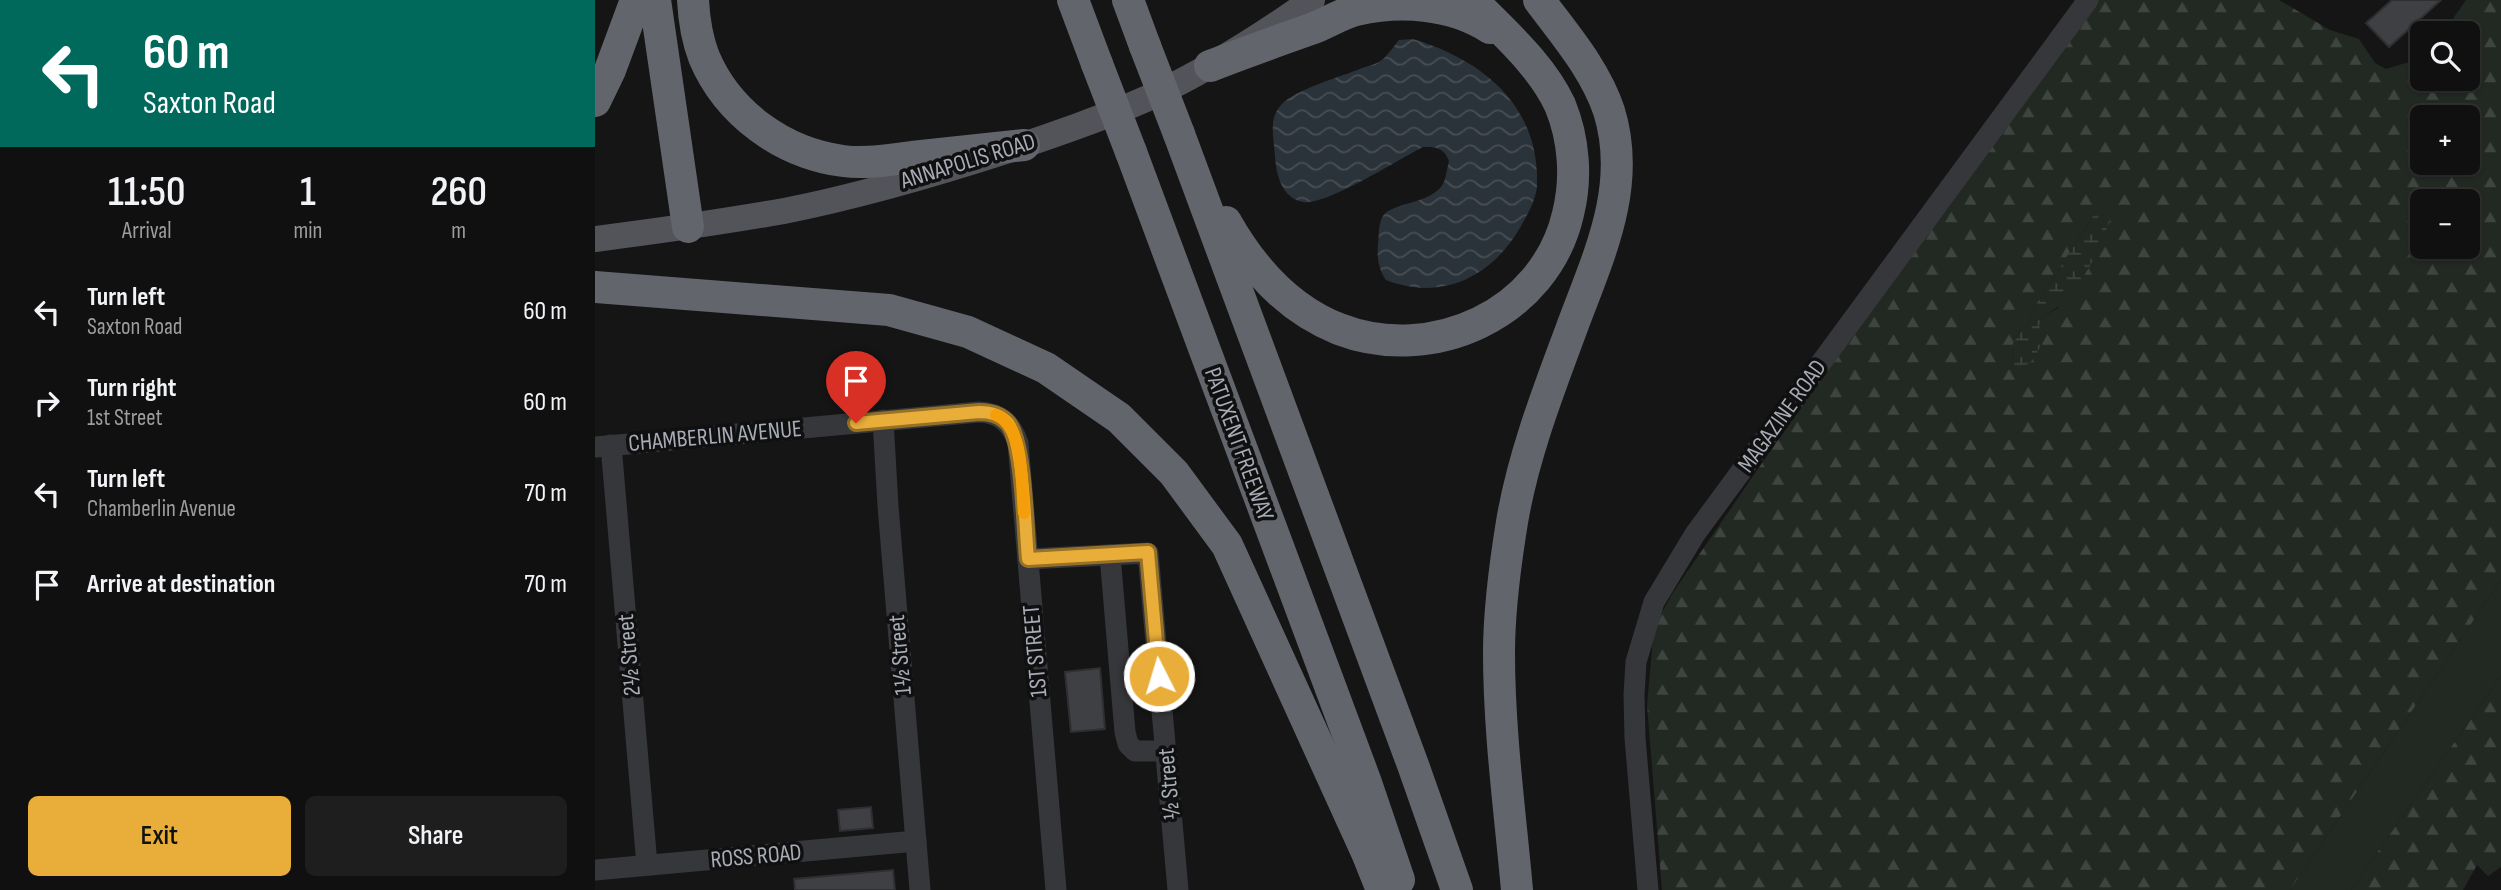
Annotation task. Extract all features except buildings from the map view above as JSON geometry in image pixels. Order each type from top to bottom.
[{"type":"highway","points":[[595,101],[610,70],[636,0]]},
{"type":"highway","points":[[655,0],[688,227]]},
{"type":"highway","points":[[693,0],[695,25],[704,57],[719,84],[752,121],[788,146],[815,156],[855,162],[1024,145]]},
{"type":"highway","points":[[1064,0],[1095,57]]},
{"type":"highway","name":"PATUXENT FREEWAY","points":[[1073,0],[1365,780],[1402,890]]},
{"type":"highway","points":[[1128,0],[1457,890]]},
{"type":"highway","points":[[1183,145],[1251,261],[1269,283],[1310,314],[1338,329],[1394,341],[1420,341],[1478,325],[1504,309],[1533,283],[1556,250],[1571,202],[1573,153],[1559,105],[1545,79],[1472,0]]},
{"type":"highway","points":[[1525,0],[1580,54]]},
{"type":"highway","points":[[1517,890],[1499,664],[1507,557],[1513,518],[1541,411],[1608,230],[1618,176],[1616,146],[1609,111],[1597,83],[1580,54],[1539,0]]},
{"type":"highway","points":[[1210,66],[1318,27],[1354,10],[1393,3],[1449,9],[1473,17],[1515,44]]},
{"type":"highway","points":[[595,287],[889,310],[923,318],[968,332],[1046,368],[1119,418],[1174,473],[1227,545],[1382,890]]},
{"type":"main road","name":"ANNAPOLIS ROAD","points":[[595,239],[786,210],[876,189],[1024,145],[1148,98],[1210,66],[1272,29],[1312,0]]},
{"type":"street","name":"MAGAZINE ROAD","points":[[1648,890],[1634,695],[1636,662],[1654,602],[1695,534],[2088,0]]},
{"type":"street","name":"CHAMBERLIN AVENUE","points":[[603,446],[979,412],[990,412],[1001,417]]},
{"type":"street","name":"1ST STREET","points":[[1001,417],[1009,424],[1017,443],[1056,890]]},
{"type":"street","name":"1½ Street","points":[[884,420],[888,506],[920,890]]},
{"type":"street","name":"2½ Street","points":[[603,446],[647,865]]},
{"type":"street","name":"½ Street","points":[[1111,555],[1148,552],[1178,890]]},
{"type":"street","points":[[1028,559],[1111,555],[1128,744],[1135,751],[1166,751]]},
{"type":"street","name":"ROSS ROAD","points":[[595,870],[916,841]]},
{"type":"green space","points":[[2095,0],[2279,0],[2330,30],[2359,39],[2375,63],[2386,69],[2410,62],[2410,91],[2480,91],[2480,21],[2451,21],[2466,0],[2501,0],[2501,580],[2290,890],[1662,890],[1647,705],[1654,627],[1672,594],[1806,399]],"holes":[[[2095,213],[2058,308],[2042,317],[2013,365],[2012,346]]]},
{"type":"green space","points":[[2104,206],[2110,220],[2092,262],[2066,299],[2042,317],[2039,326],[2045,339],[2031,362],[2019,369],[2013,365],[2012,346],[2095,213]]},
{"type":"green space","points":[[2501,580],[2501,676],[2351,890],[2290,890]]},
{"type":"green space","points":[[2501,676],[2501,867],[2488,876],[2477,865],[2463,890],[2351,890]]},
{"type":"water","points":[[1413,39],[1462,60],[1502,90],[1518,110],[1529,132],[1535,158],[1537,186],[1526,217],[1496,259],[1464,280],[1427,288],[1386,280],[1378,258],[1379,230],[1381,219],[1387,212],[1427,197],[1441,187],[1449,161],[1445,153],[1436,148],[1423,147],[1345,190],[1303,202],[1290,196],[1281,185],[1273,136],[1274,116],[1288,99],[1319,84],[1378,63],[1399,40]]},
{"type":"slow traffic","points":[[996,415],[1009,424],[1015,434],[1024,513]]},
{"type":"route","points":[[856,423],[979,412],[990,412],[1001,417],[1009,424],[1017,443],[1028,559],[1148,552],[1159,676]]}]
